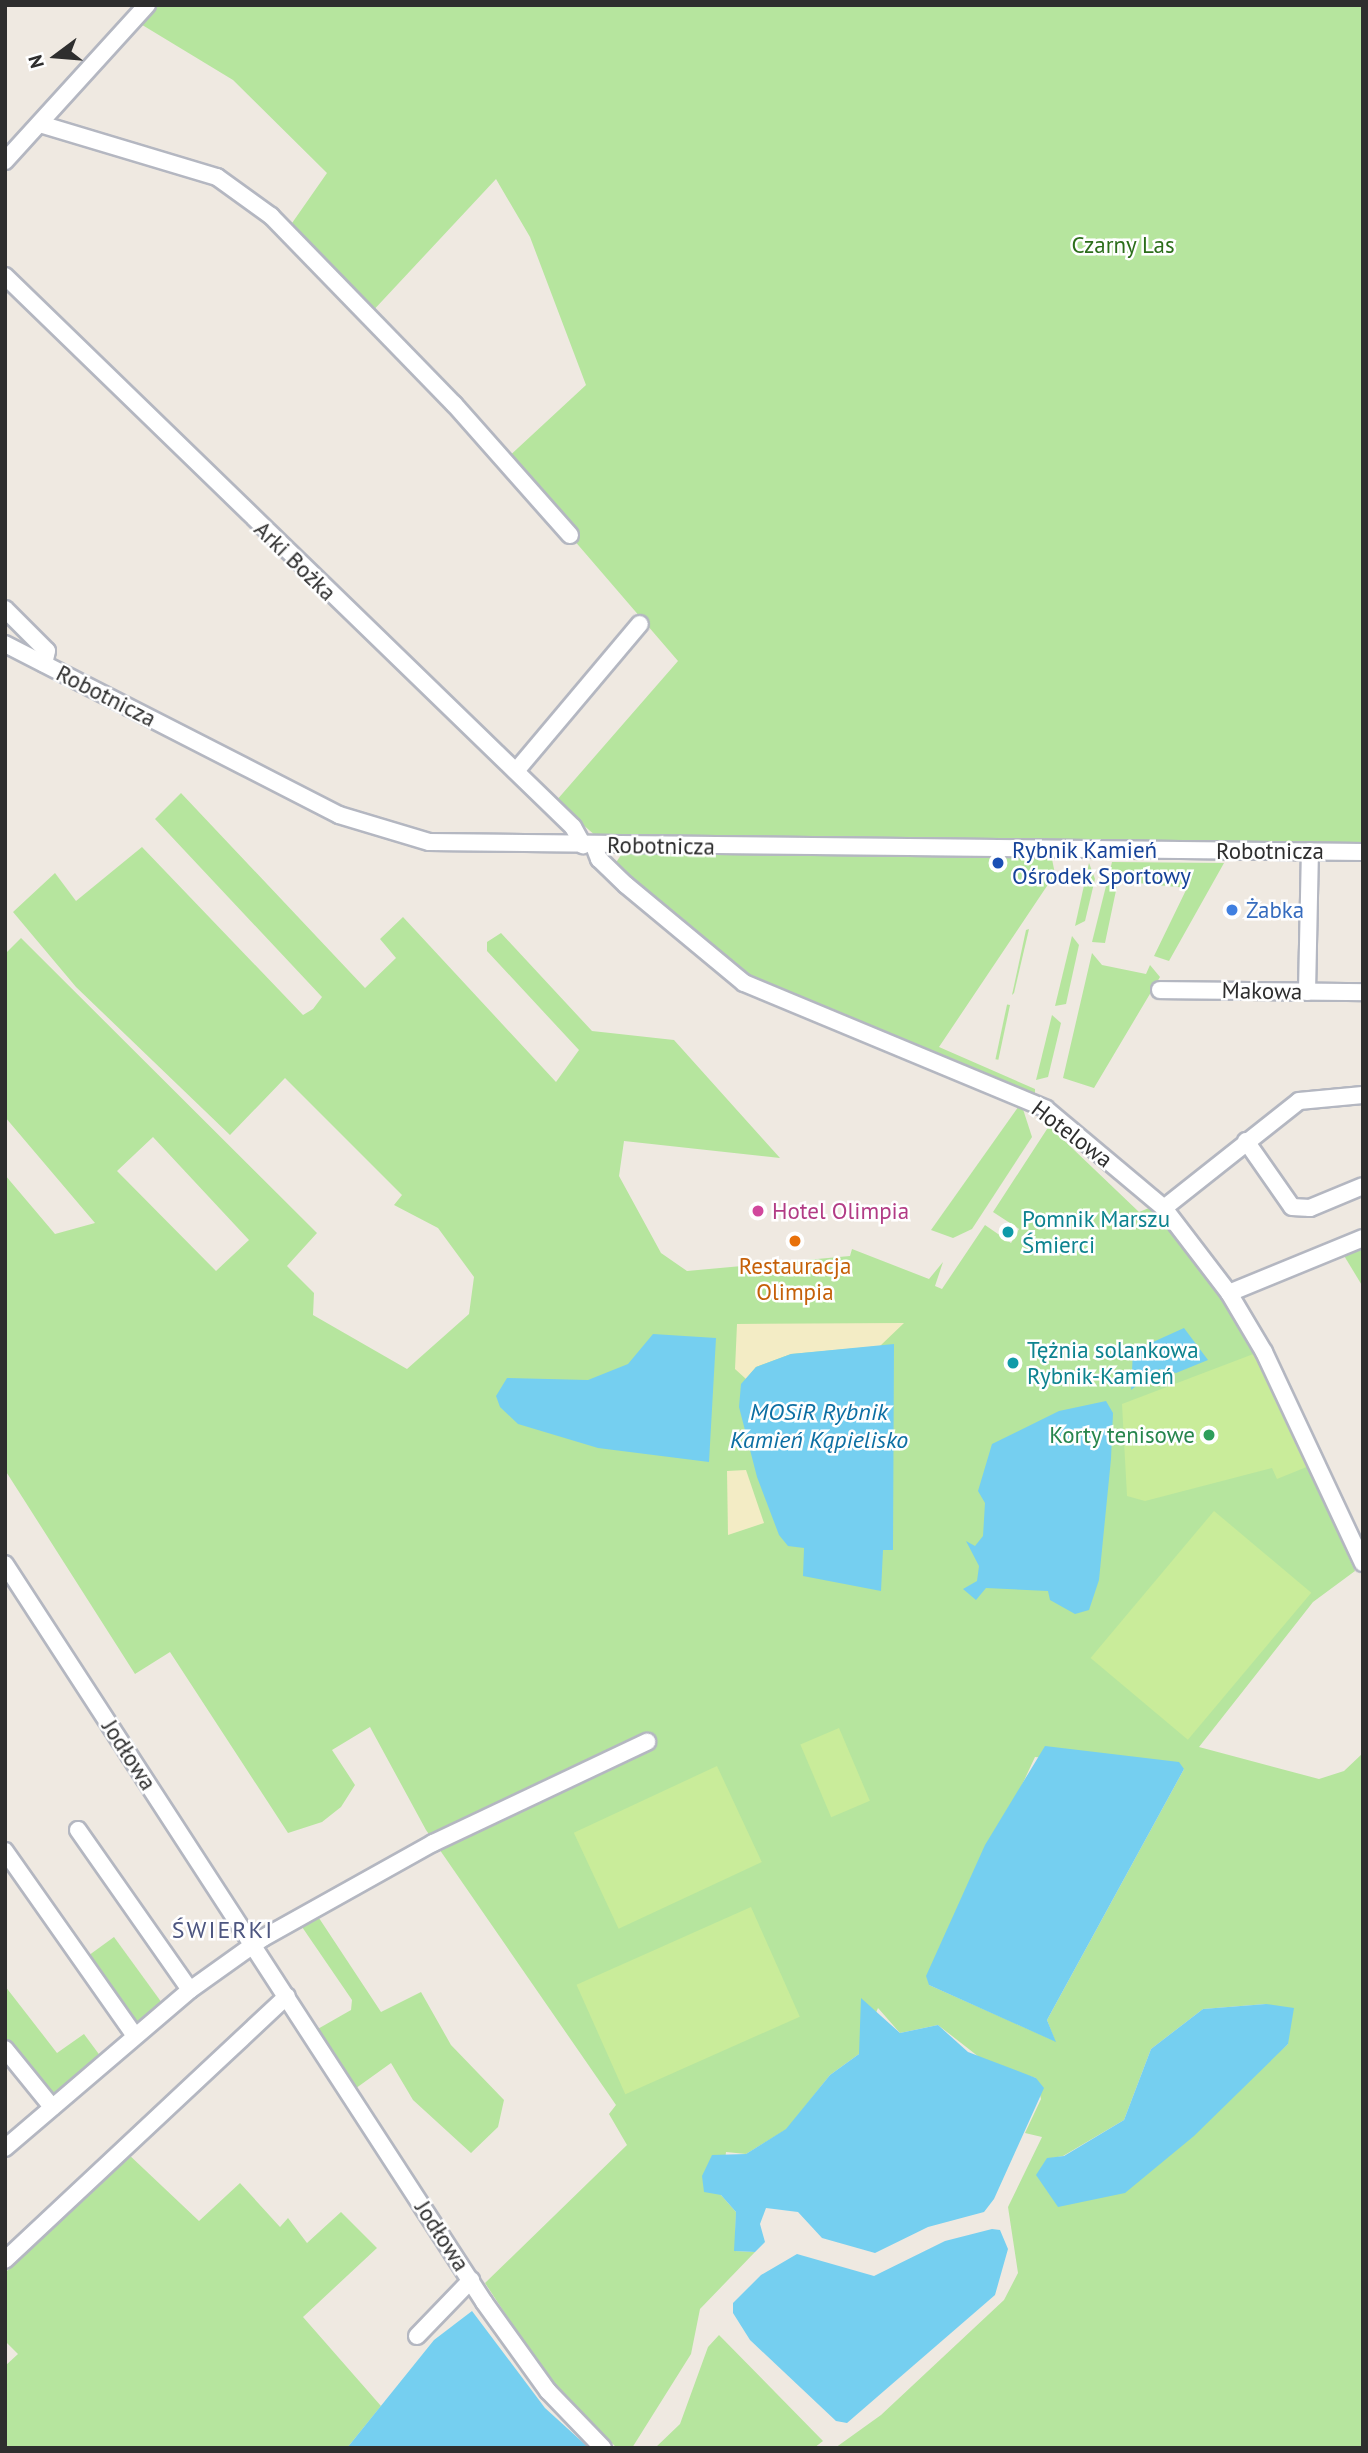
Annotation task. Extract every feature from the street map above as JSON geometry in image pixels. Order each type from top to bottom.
[{"type":"street","points":[[5,162],[147,5]]},
{"type":"street","points":[[40,124],[218,177],[271,216],[454,404],[570,535]]},
{"type":"street","name":"Arki Bożka","points":[[5,276],[516,771],[589,846]]},
{"type":"street","points":[[5,609],[47,650],[44,664]]},
{"type":"street","points":[[516,771],[640,624]]},
{"type":"street","name":"Robotnicza","points":[[5,644],[381,832],[451,844],[1363,852]]},
{"type":"street","name":"Hotelowa","points":[[589,846],[626,885],[744,983],[1046,1109],[1164,1208],[1229,1293],[1294,1409],[1363,1563]]},
{"type":"street","points":[[1307,992],[1310,851]]},
{"type":"street","name":"Makowa","points":[[1160,990],[1363,992]]},
{"type":"street","points":[[1164,1208],[1246,1140],[1310,1096],[1363,1095]]},
{"type":"street","points":[[1246,1140],[1300,1210],[1363,1186]]},
{"type":"street","points":[[1229,1293],[1363,1238]]},
{"type":"street","name":"Jodłowa","points":[[5,1564],[491,2313],[548,2392],[603,2448]]},
{"type":"street","points":[[5,2148],[190,1990],[253,1945],[433,1843],[647,1742]]},
{"type":"street","points":[[78,1830],[190,1990]]},
{"type":"street","points":[[5,1851],[135,2036]]},
{"type":"street","points":[[5,2260],[287,1996]]},
{"type":"street","points":[[5,2049],[52,2107]]},
{"type":"street","name":"Jodłowa","points":[[417,2336],[471,2280]]},
{"type":"green space","name":"Czarny Las","points":[[155,5],[1363,5],[1363,848],[1051,854],[1055,874],[939,1047],[1035,1089],[1035,1097],[752,980],[615,864],[631,840],[597,837],[556,801],[678,661],[505,460],[586,385],[530,237],[496,179],[369,315],[290,226],[327,173],[233,80],[139,23]]},
{"type":"green space","points":[[181,793],[365,988],[396,958],[380,939],[403,917],[556,1082],[579,1050],[487,951],[487,942],[501,933],[592,1031],[674,1040],[780,1158],[624,1141],[619,1176],[661,1253],[687,1271],[850,1256],[852,1249],[929,1279],[943,1262],[935,1286],[942,1289],[985,1225],[1011,1243],[1019,1229],[993,1212],[1049,1126],[1139,1212],[1154,1206],[1212,1279],[1256,1353],[1355,1571],[1313,1602],[1199,1747],[1319,1779],[1344,1771],[1363,1753],[1363,2448],[835,2448],[881,2415],[1004,2300],[1018,2273],[1008,2207],[1042,2137],[1025,2133],[1041,2099],[1036,2078],[988,2064],[938,2025],[900,2033],[878,2008],[859,2054],[830,2075],[787,2129],[746,2154],[726,2152],[721,2195],[736,2212],[735,2251],[755,2252],[700,2309],[691,2354],[632,2448],[617,2448],[554,2388],[485,2283],[627,2145],[609,2114],[616,2105],[426,1830],[370,1727],[332,1750],[355,1785],[341,1807],[322,1822],[288,1833],[170,1652],[135,1674],[5,1470],[5,1175],[55,1234],[95,1223],[5,1117],[5,954],[21,938],[317,1233],[287,1266],[314,1293],[313,1315],[407,1369],[469,1314],[474,1277],[438,1228],[394,1205],[402,1195],[285,1078],[230,1135],[76,987],[13,912],[55,873],[76,901],[142,847],[303,1015],[313,1009],[322,997],[155,819]],"holes":[[[153,1137],[249,1240],[216,1271],[117,1171]],[[1035,1757],[1184,1769],[1047,2020],[1055,2041],[929,1985]],[[1266,2004],[1288,2044],[1125,2192],[1047,2159],[1063,2156],[1124,2120],[1151,2049],[1203,2009]]]},
{"type":"green space","points":[[1112,862],[1224,863],[1169,961],[1154,956],[1187,888],[1118,881],[1105,943],[1092,942]]},
{"type":"green space","points":[[1089,863],[1095,879],[1085,921],[1075,926]]},
{"type":"green space","points":[[1029,929],[1014,993],[1012,995],[1026,930]]},
{"type":"green space","points":[[1072,936],[1079,945],[1066,1004],[1055,1006]]},
{"type":"green space","points":[[1092,953],[1102,965],[1146,974],[1150,965],[1160,977],[1094,1088],[1063,1078]]},
{"type":"green space","points":[[1007,1004],[1010,1005],[998,1060],[995,1059]]},
{"type":"green space","points":[[1052,1015],[1061,1023],[1048,1077],[1036,1080]]},
{"type":"green space","points":[[1021,1103],[1032,1137],[972,1229],[953,1238],[931,1230]]},
{"type":"green space","points":[[1363,1245],[1363,1287],[1343,1254]]},
{"type":"green space","name":"Korty tenisowe","points":[[1256,1353],[1309,1466],[1277,1479],[1272,1468],[1145,1501],[1127,1496],[1122,1404]]},
{"type":"green space","points":[[1214,1511],[1311,1593],[1188,1740],[1091,1658]]},
{"type":"green space","points":[[839,1728],[870,1801],[831,1817],[800,1744]]},
{"type":"green space","points":[[717,1766],[762,1862],[619,1929],[574,1833]]},
{"type":"green space","points":[[751,1907],[800,2017],[625,2094],[577,1985]]},
{"type":"green space","points":[[317,1915],[381,2012],[421,1992],[451,2045],[504,2100],[498,2127],[471,2153],[413,2100],[391,2063],[352,2091],[316,2030],[351,2010],[352,2000],[300,1924]]},
{"type":"green space","points":[[114,1937],[165,2007],[137,2027],[86,1957]]},
{"type":"green space","points":[[5,1986],[57,2053],[84,2034],[101,2057],[54,2101],[5,2040]]},
{"type":"green space","points":[[126,2152],[199,2221],[240,2183],[280,2227],[288,2218],[307,2243],[341,2212],[377,2248],[303,2317],[381,2406],[347,2448],[5,2448],[5,2366],[18,2354],[5,2341],[5,2273]]},
{"type":"green space","points":[[719,2335],[823,2441],[814,2448],[655,2448],[680,2424],[708,2347]]},
{"type":"sand","points":[[904,1323],[880,1346],[791,1354],[756,1367],[746,1379],[735,1369],[737,1324]]},
{"type":"sand","points":[[746,1470],[764,1523],[728,1535],[727,1471]]},
{"type":"water","points":[[1184,1328],[1208,1360],[1176,1373],[1159,1369],[1155,1381],[1149,1376],[1131,1390],[1133,1351]]},
{"type":"water","points":[[653,1334],[716,1338],[709,1462],[598,1448],[518,1424],[500,1407],[496,1396],[507,1378],[588,1380],[628,1364]]},
{"type":"water","name":"MOSiR Rybnik Kamień Kąpielisko","points":[[894,1344],[893,1550],[883,1550],[881,1591],[803,1576],[804,1548],[788,1546],[779,1535],[757,1477],[739,1407],[741,1384],[756,1367],[791,1354]]},
{"type":"water","points":[[1106,1401],[1113,1413],[1111,1459],[1099,1580],[1089,1610],[1075,1614],[1050,1600],[1048,1591],[986,1588],[976,1600],[963,1589],[977,1581],[979,1566],[966,1541],[975,1546],[983,1536],[985,1503],[978,1491],[992,1444],[1059,1411]]},
{"type":"water","points":[[1045,1746],[1179,1762],[1184,1769],[1047,2020],[1056,2042],[929,1985],[926,1976],[985,1845]]},
{"type":"water","points":[[861,1998],[900,2033],[938,2025],[968,2052],[1036,2078],[1044,2088],[994,2199],[984,2212],[928,2227],[875,2253],[822,2238],[798,2212],[766,2208],[760,2224],[765,2242],[755,2252],[734,2251],[736,2212],[721,2195],[704,2192],[702,2176],[712,2155],[746,2154],[786,2129],[830,2075],[859,2054]]},
{"type":"water","points":[[1266,2004],[1294,2008],[1288,2044],[1194,2136],[1125,2193],[1058,2207],[1036,2175],[1047,2158],[1064,2156],[1124,2120],[1151,2049],[1203,2009]]},
{"type":"water","points":[[992,2229],[1000,2230],[1008,2249],[995,2295],[847,2423],[836,2421],[750,2340],[733,2313],[733,2303],[761,2275],[797,2254],[874,2276],[945,2241]]},
{"type":"water","points":[[472,2311],[545,2408],[589,2448],[347,2448],[434,2340]]},
{"type":"place","name":"Rybnik Kamień Ośrodek Sportowy","points":[[998,863]]},
{"type":"place","name":"Żabka","points":[[1232,910]]},
{"type":"place","name":"Hotel Olimpia","points":[[758,1211]]},
{"type":"place","name":"Pomnik Marszu Śmierci","points":[[1008,1232]]},
{"type":"place","name":"Restauracja Olimpia","points":[[795,1241]]},
{"type":"place","name":"Tężnia solankowa Rybnik-Kamień","points":[[1013,1363]]},
{"type":"place","name":"Korty tenisowe","points":[[1209,1435]]},
{"type":"district","name":"ŚWIERKI","points":[[223,1930]]}]
